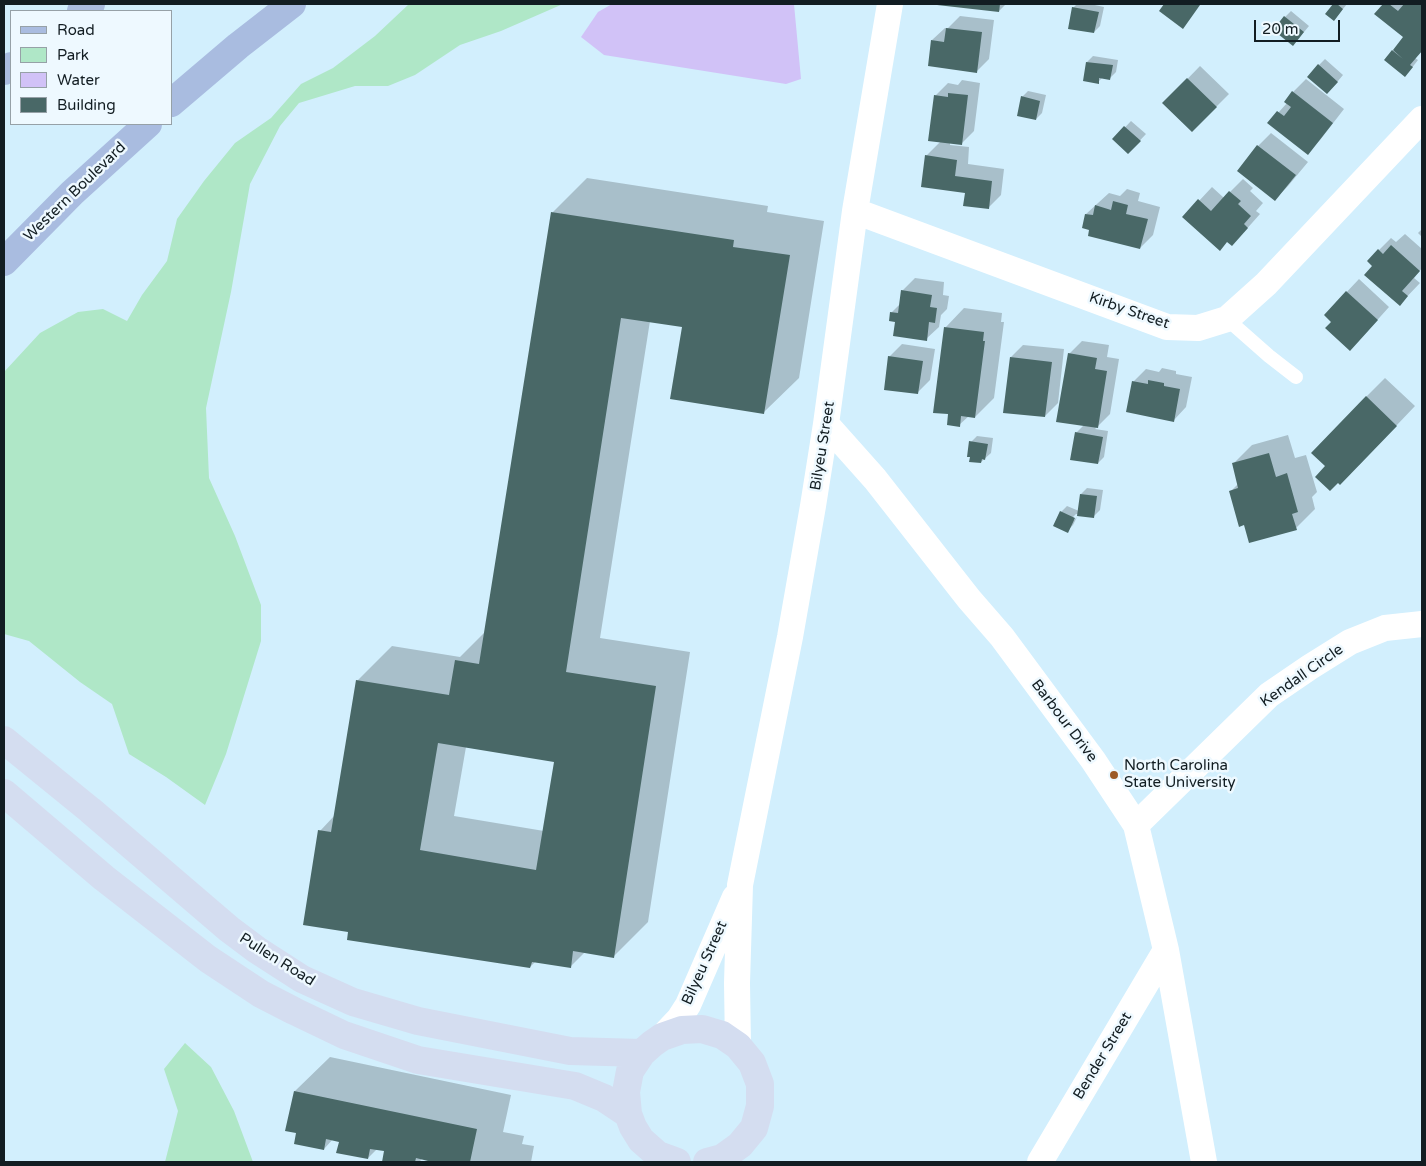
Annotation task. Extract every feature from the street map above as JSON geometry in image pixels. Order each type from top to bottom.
[{"type":"main road","points":[[172,102],[238,46],[292,4]]},
{"type":"main road","name":"Western Boulevard","points":[[4,262],[72,193],[147,125]]},
{"type":"street","name":"Bilyeu Street","points":[[738,1046],[737,991],[740,885],[790,637],[826,424],[855,211],[890,4]]},
{"type":"street","name":"Kirby Street","points":[[855,211],[1167,327],[1198,328],[1227,319],[1266,284],[1422,120]]},
{"type":"street","name":"Barbour Drive","points":[[826,424],[875,479],[969,599],[1002,637],[1093,760],[1136,825],[1166,950],[1204,1162]]},
{"type":"street","name":"Kendall Circle","points":[[1136,825],[1269,695],[1350,642],[1386,628],[1422,624]]},
{"type":"street","name":"Pullen Road","points":[[4,740],[90,810],[229,929],[257,950],[302,979],[353,1002],[418,1021],[570,1051],[652,1045],[682,1030],[702,1030],[722,1035],[738,1046]]},
{"type":"street","points":[[4,793],[104,878],[172,932],[261,994],[294,1011],[344,1035],[418,1060],[575,1086],[604,1098],[628,1114]]},
{"type":"street","name":"Bilyeu Street","points":[[652,1045],[680,1019],[688,1005],[740,885]]},
{"type":"street","name":"Bender Street","points":[[1040,1162],[1166,950]]},
{"type":"street","points":[[652,1045],[630,1071],[626,1092],[628,1114],[641,1151],[677,1162]]},
{"type":"street","points":[[708,1162],[722,1158],[740,1145],[754,1128],[760,1106],[760,1084],[752,1063],[738,1046]]},
{"type":"lane","points":[[1227,319],[1296,377]]},
{"type":"green space","points":[[409,4],[563,4],[501,31],[460,45],[415,75],[388,86],[355,86],[299,103],[280,126],[250,184],[231,292],[206,408],[209,478],[235,536],[261,605],[261,641],[226,754],[205,805],[166,777],[129,754],[112,704],[80,682],[29,641],[4,634],[4,372],[40,333],[78,312],[103,309],[127,321],[142,295],[167,261],[177,219],[204,181],[235,143],[271,118],[301,84],[333,68],[375,36]]},
{"type":"green space","points":[[185,1043],[211,1067],[234,1111],[253,1162],[165,1162],[178,1111],[164,1069]]},
{"type":"water","points":[[612,4],[794,4],[801,79],[786,84],[604,55],[581,37],[598,12]]},
{"type":"building","points":[[937,4],[1000,4],[999,12]]},
{"type":"building","points":[[1164,4],[1200,5],[1183,29],[1159,11]]},
{"type":"building","points":[[1333,4],[1337,4],[1343,9],[1334,21],[1325,14]]},
{"type":"building","points":[[1383,4],[1389,4],[1398,11],[1404,4],[1422,4],[1422,51],[1410,65],[1413,67],[1405,77],[1384,60],[1392,50],[1403,59],[1393,50],[1403,37],[1374,14]]},
{"type":"building","points":[[1072,7],[1099,12],[1094,33],[1068,29]]},
{"type":"building","points":[[1284,16],[1304,32],[1293,46],[1273,30]]},
{"type":"building","points":[[946,28],[982,32],[977,73],[928,66],[931,40],[944,42]]},
{"type":"building","points":[[1086,62],[1113,65],[1110,80],[1099,78],[1099,84],[1083,81]]},
{"type":"building","points":[[1318,64],[1338,82],[1327,94],[1307,77]]},
{"type":"building","points":[[1187,78],[1217,107],[1192,132],[1162,103]]},
{"type":"building","points":[[1292,91],[1333,123],[1308,155],[1267,123],[1277,111],[1284,116],[1291,107],[1284,102]]},
{"type":"building","points":[[948,93],[968,95],[962,145],[928,141],[934,95],[948,97]]},
{"type":"building","points":[[1021,96],[1040,101],[1036,120],[1017,116]]},
{"type":"building","points":[[1124,126],[1141,141],[1128,154],[1112,139]]},
{"type":"building","points":[[1257,145],[1296,175],[1275,201],[1237,171]]},
{"type":"building","points":[[925,155],[957,160],[955,176],[992,181],[989,209],[963,206],[965,193],[921,187]]},
{"type":"building","points":[[1229,191],[1241,201],[1238,204],[1251,216],[1244,224],[1248,228],[1232,246],[1227,242],[1220,251],[1182,217],[1198,199],[1211,211]]},
{"type":"building","points":[[1113,201],[1128,205],[1126,214],[1148,219],[1140,249],[1088,236],[1089,230],[1082,228],[1085,214],[1093,215],[1095,205],[1111,210]]},
{"type":"building","points":[[551,212],[734,240],[733,247],[790,255],[764,414],[670,399],[682,327],[621,318],[566,672],[656,686],[614,958],[573,951],[571,968],[532,962],[530,968],[347,940],[348,932],[303,925],[318,830],[331,832],[356,680],[449,695],[455,660],[479,664]],"holes":[[[438,743],[554,762],[536,870],[420,850]]]},
{"type":"building","points":[[1391,245],[1420,271],[1402,291],[1408,296],[1400,306],[1364,275],[1372,266],[1367,261],[1378,249],[1383,254]]},
{"type":"building","points":[[901,290],[932,295],[930,307],[937,308],[935,323],[929,322],[927,341],[893,336],[895,322],[889,321],[890,312],[898,313]]},
{"type":"building","points":[[1346,291],[1378,320],[1350,351],[1325,328],[1331,322],[1324,315]]},
{"type":"building","points":[[944,327],[984,332],[983,341],[985,341],[975,418],[961,416],[960,427],[947,425],[948,414],[933,413]]},
{"type":"building","points":[[1068,353],[1097,358],[1095,369],[1107,371],[1098,428],[1056,422]]},
{"type":"building","points":[[888,356],[923,361],[918,394],[884,390]]},
{"type":"building","points":[[1010,357],[1052,362],[1045,417],[1003,413]]},
{"type":"building","points":[[1148,380],[1180,389],[1174,422],[1126,412],[1132,381],[1148,384]]},
{"type":"building","points":[[1366,396],[1397,426],[1340,485],[1338,483],[1330,491],[1315,477],[1325,466],[1311,453]]},
{"type":"building","points":[[1075,432],[1103,437],[1098,464],[1070,460]]},
{"type":"building","points":[[969,441],[988,444],[985,460],[982,459],[981,463],[969,462],[970,457],[967,457]]},
{"type":"building","points":[[1269,453],[1276,477],[1287,473],[1298,512],[1292,514],[1297,530],[1249,543],[1244,525],[1239,527],[1229,491],[1238,488],[1232,463]]},
{"type":"building","points":[[1080,494],[1097,496],[1094,518],[1077,516]]},
{"type":"building","points":[[1060,511],[1075,518],[1068,533],[1053,526]]},
{"type":"building","points":[[294,1091],[477,1129],[470,1162],[428,1162],[416,1158],[415,1162],[382,1162],[384,1151],[370,1149],[368,1159],[336,1153],[339,1142],[326,1139],[324,1150],[294,1144],[296,1133],[285,1131]]},
{"type":"place","name":"North Carolina State University","points":[[1114,775]]}]
